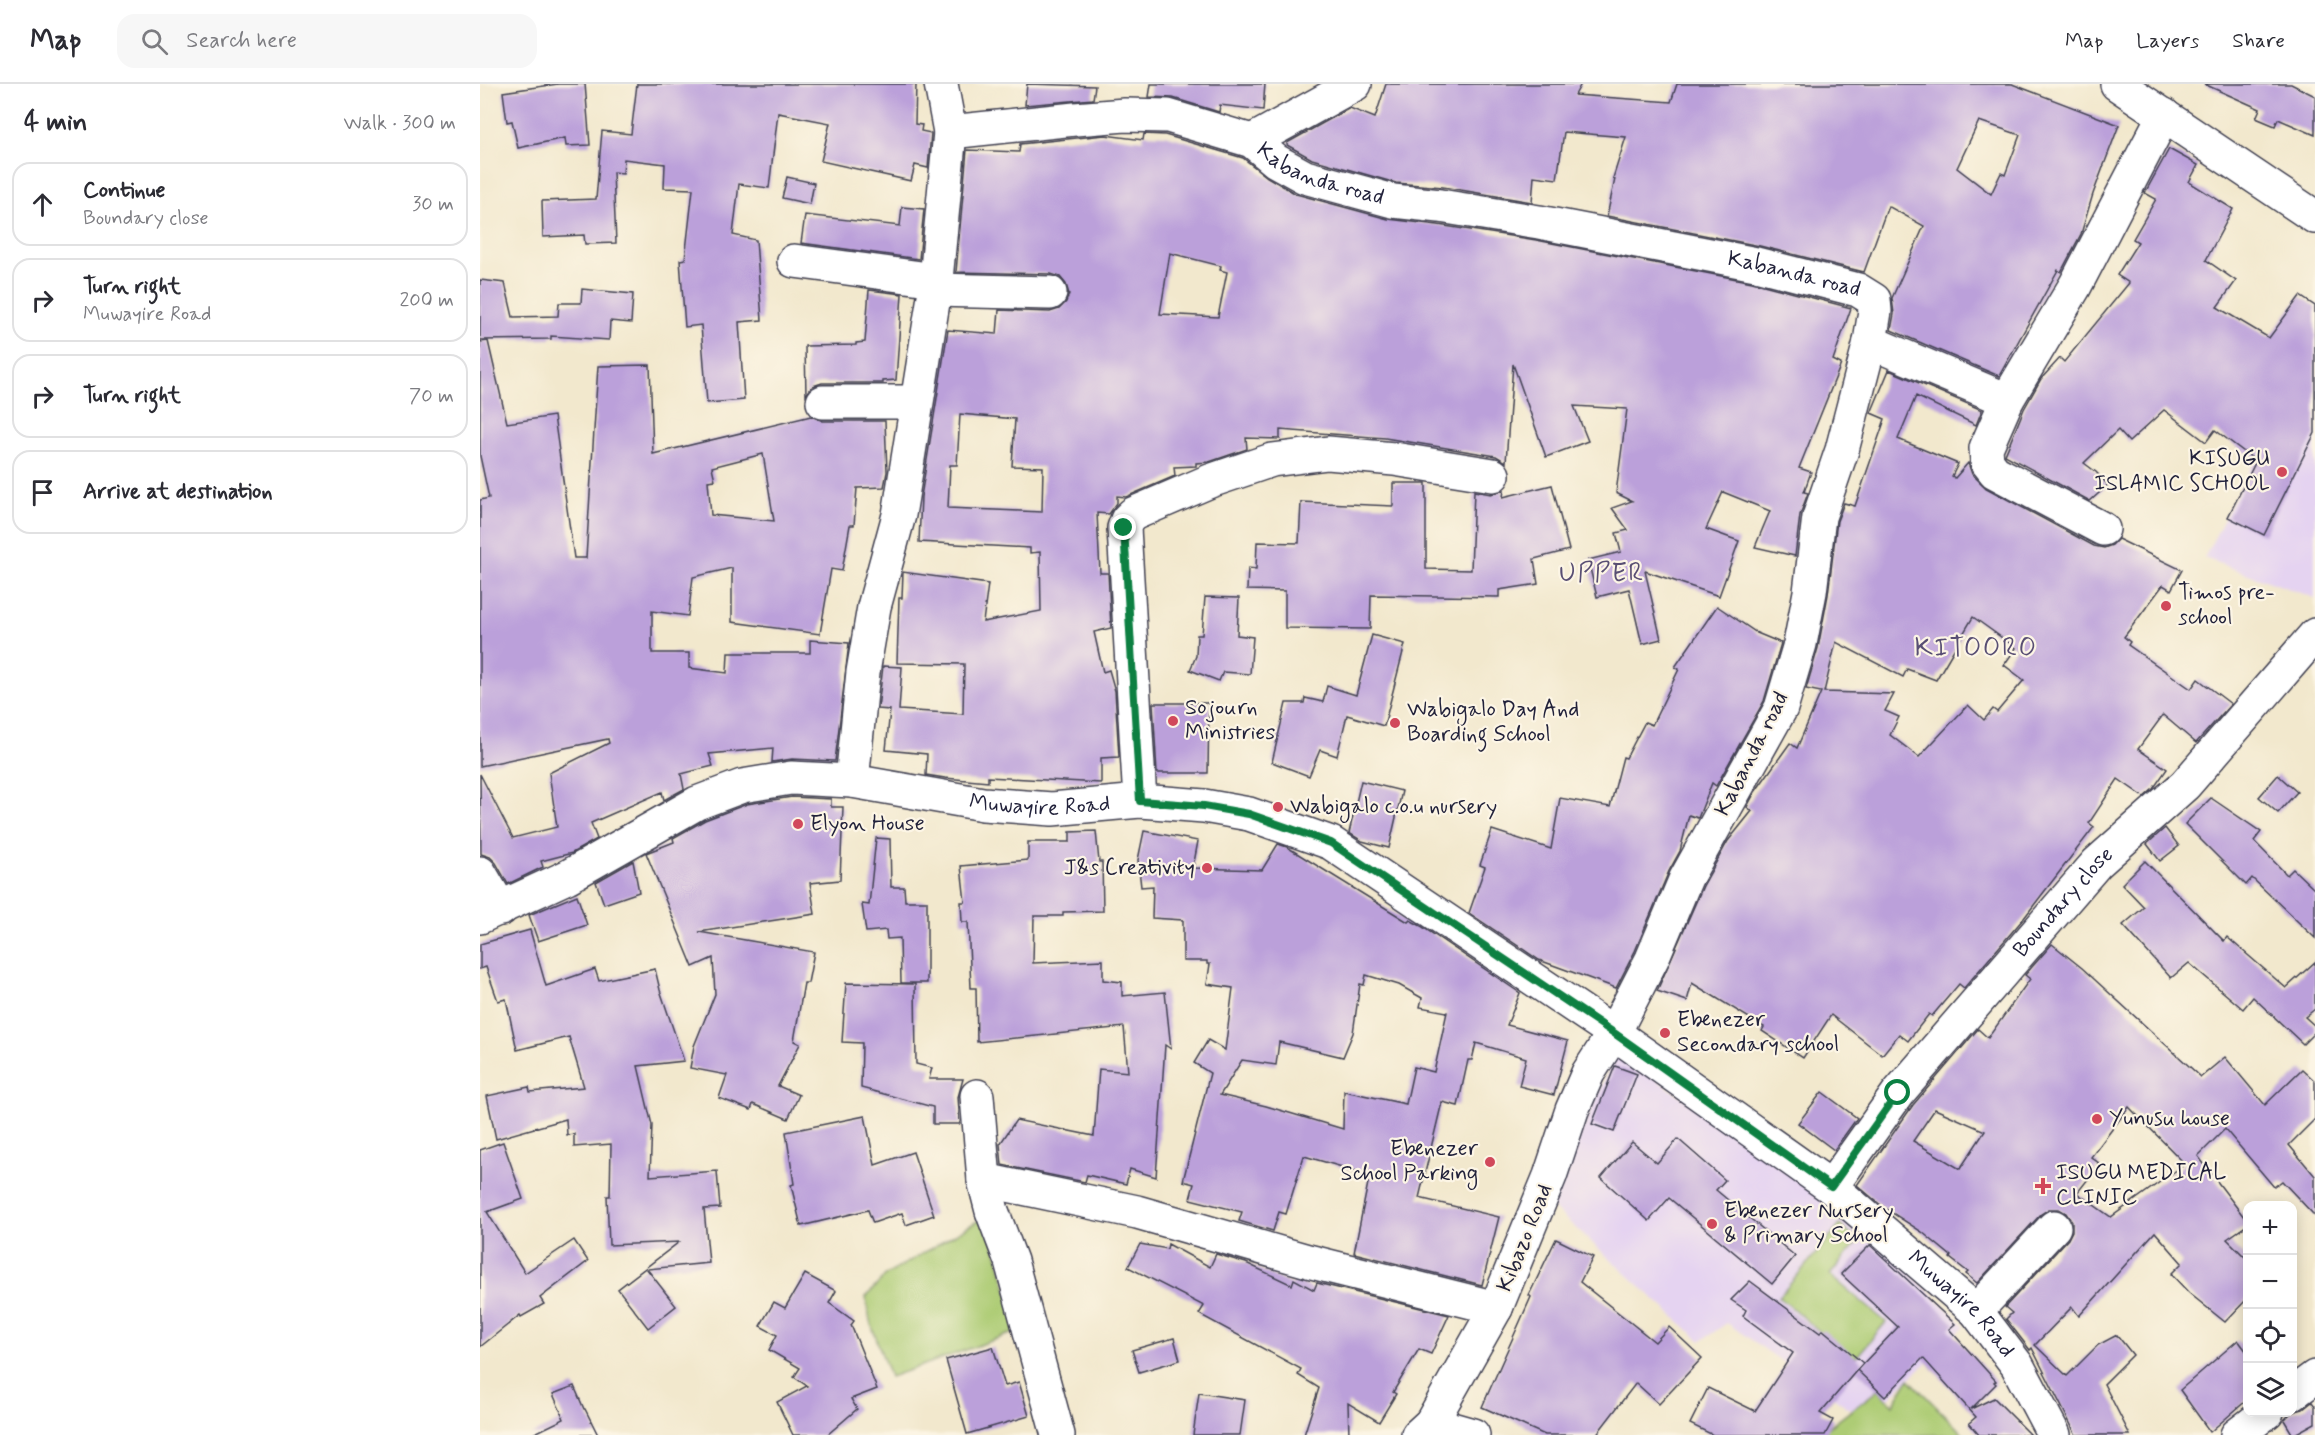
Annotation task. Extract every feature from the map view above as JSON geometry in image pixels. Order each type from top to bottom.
[{"type":"street","points":[[852,781],[863,672],[874,608],[899,515],[935,285],[950,132],[941,84]]},
{"type":"street","points":[[1252,141],[1355,84]]},
{"type":"street","points":[[2117,84],[2315,217]]},
{"type":"street","name":"Kabanda road","points":[[950,132],[1085,118],[1168,116],[1252,141],[1276,161],[1305,177],[1393,201],[1539,222],[1756,264],[1858,290],[1874,300],[1875,311],[1870,342],[1842,450],[1819,517],[1810,592],[1800,644],[1780,708],[1686,878],[1652,959],[1614,1033]]},
{"type":"street","points":[[2103,529],[1995,472],[1987,462],[1986,448],[2007,400],[2075,286],[2164,116]]},
{"type":"street","points":[[794,261],[935,285],[1050,293]]},
{"type":"street","points":[[1870,342],[2007,400]]},
{"type":"street","points":[[823,402],[916,402]]},
{"type":"street","points":[[1140,801],[1124,528],[1126,520],[1133,514],[1210,481],[1272,460],[1328,453],[1394,459],[1493,475]]},
{"type":"street","name":"Boundary close","points":[[1831,1187],[1898,1093],[2097,863],[2185,785],[2315,635]]},
{"type":"street","name":"Muwayire Road","points":[[490,913],[567,877],[697,803],[742,786],[791,778],[852,781],[983,804],[1052,808],[1140,801],[1204,806],[1249,814],[1331,843],[1614,1033],[1831,1187],[1976,1311],[2017,1365],[2054,1435]]},
{"type":"street","points":[[480,873],[490,913]]},
{"type":"street","name":"Kibazo Road","points":[[1424,1429],[1496,1308],[1550,1176],[1572,1110],[1588,1072],[1614,1033]]},
{"type":"street","points":[[978,1096],[984,1180],[1011,1261],[1058,1435]]},
{"type":"street","points":[[984,1180],[1137,1212],[1308,1261],[1496,1308]]},
{"type":"street","points":[[1976,1311],[2054,1227]]},
{"type":"street","points":[[2297,1390],[2315,1377]]},
{"type":"street","points":[[2236,1435],[2261,1417]]},
{"type":"street","points":[[1424,1429],[1473,1435]]},
{"type":"shaded area","name":"KISUGU ISLAMIC SCHOOL","points":[[2298,376],[2315,385],[2315,598],[2204,558]]},
{"type":"shaded area","name":"Ebenezer Nursery & Primary School","points":[[1617,1051],[1770,1160],[1877,1242],[1965,1326],[1866,1420],[1727,1323],[1701,1341],[1550,1205]]},
{"type":"green space","points":[[986,1216],[1019,1331],[890,1377],[870,1321],[866,1297],[886,1275]]},
{"type":"green space","points":[[1840,1225],[1858,1241],[1830,1275],[1886,1322],[1854,1360],[1779,1297]]},
{"type":"green space","points":[[1909,1379],[1964,1435],[1819,1435],[1878,1390],[1893,1405]]},
{"type":"building","points":[[558,84],[585,84],[590,145],[566,146],[565,138],[518,148],[512,121],[507,122],[503,92]]},
{"type":"building","points":[[637,84],[916,84],[915,124],[922,125],[921,131],[931,133],[928,168],[915,165],[911,181],[821,161],[830,123],[778,113],[769,188],[739,184],[733,235],[756,240],[762,320],[739,322],[744,400],[707,403],[701,325],[685,327],[680,260],[685,259],[693,189],[664,188],[665,164],[624,159],[623,173],[613,172],[616,243],[585,244],[584,235],[543,237],[542,201],[596,199],[602,131],[631,134]]},
{"type":"building","points":[[1027,84],[1095,86],[1093,99],[1025,105]]},
{"type":"building","points":[[1151,84],[1265,84],[1263,110],[1220,105],[1219,112],[1173,98],[1149,97]]},
{"type":"building","points":[[1386,84],[1581,84],[1575,95],[1671,102],[1677,84],[2012,84],[2119,125],[2093,194],[2081,234],[2061,272],[2058,270],[1999,376],[1891,330],[1894,314],[1892,298],[1924,226],[1888,206],[1864,272],[1760,246],[1607,216],[1615,179],[1613,178],[1626,137],[1564,132],[1557,179],[1534,176],[1532,202],[1443,187],[1396,183],[1312,159],[1287,145],[1350,108],[1375,118]],"holes":[[[1979,121],[2020,135],[2005,175],[2001,173],[1991,194],[1957,168]]]},
{"type":"building","points":[[2204,84],[2291,84],[2315,96],[2315,135],[2278,119],[2275,126],[2256,118],[2260,109]]},
{"type":"building","points":[[1144,134],[1165,135],[1243,158],[1267,177],[1296,194],[1388,219],[1536,240],[1752,282],[1851,308],[1833,360],[1841,364],[1799,468],[1811,472],[1804,492],[1808,493],[1800,515],[1795,556],[1755,547],[1770,511],[1723,492],[1706,529],[1739,541],[1719,596],[1645,571],[1661,639],[1642,644],[1629,589],[1597,597],[1588,560],[1621,552],[1616,533],[1628,530],[1612,508],[1632,501],[1616,493],[1627,409],[1574,406],[1588,441],[1546,457],[1513,364],[1506,462],[1496,456],[1385,438],[1280,430],[1280,439],[1246,438],[1247,449],[1209,462],[1196,463],[1196,466],[1174,467],[1175,476],[1126,497],[1117,496],[1117,503],[1109,514],[1097,513],[1100,573],[1108,573],[1111,628],[1094,632],[1103,672],[1109,670],[1115,691],[1119,757],[1101,758],[1101,783],[988,777],[988,782],[945,778],[926,775],[927,754],[886,750],[890,710],[878,709],[883,666],[902,667],[899,710],[963,714],[964,664],[897,663],[899,598],[902,598],[903,572],[988,584],[983,622],[1041,611],[1040,552],[1030,553],[1030,548],[919,542],[921,497],[948,330],[997,334],[999,310],[1050,312],[1059,309],[1066,302],[1069,294],[1066,284],[1060,277],[1051,274],[956,272],[967,150],[1019,152],[1020,144],[1105,135],[1143,140]],"holes":[[[1170,253],[1221,266],[1220,270],[1227,272],[1218,317],[1160,314]],[[960,414],[1015,419],[1012,466],[1043,467],[1042,512],[948,508],[950,465],[957,465]]]},
{"type":"building","points":[[2169,149],[2198,165],[2189,182],[2233,209],[2206,260],[2236,281],[2217,307],[2269,338],[2300,296],[2315,306],[2315,433],[2264,535],[2228,517],[2256,461],[2215,430],[2206,442],[2164,410],[2129,442],[2118,430],[2084,463],[2108,485],[2090,501],[2005,455],[2024,409],[2041,379],[2060,358],[2064,362],[2129,283],[2117,275],[2138,242],[2133,239],[2156,199],[2145,193]]},
{"type":"building","points":[[787,177],[814,183],[810,204],[782,198]]},
{"type":"building","points":[[902,207],[924,209],[919,259],[801,243],[805,215],[900,226]]},
{"type":"building","points":[[480,280],[505,283],[513,317],[558,316],[559,303],[581,303],[582,289],[633,294],[631,323],[610,321],[609,340],[551,336],[551,339],[480,340]]},
{"type":"building","points":[[869,290],[902,294],[896,380],[883,381],[883,383],[822,383],[813,386],[806,395],[805,346],[856,345],[856,343],[865,342]]},
{"type":"building","points":[[488,341],[507,423],[554,416],[574,558],[586,558],[598,366],[650,365],[653,454],[811,416],[823,421],[885,421],[887,472],[884,487],[857,488],[854,525],[850,525],[842,571],[831,569],[820,634],[732,622],[732,568],[693,577],[688,616],[652,611],[652,653],[689,653],[689,668],[727,673],[728,653],[810,653],[810,640],[849,643],[835,761],[792,759],[772,762],[773,748],[709,754],[713,766],[681,774],[684,789],[664,800],[662,792],[591,823],[597,839],[572,853],[541,861],[543,867],[508,884],[496,863],[490,857],[481,854],[480,774],[513,838],[557,827],[549,773],[609,743],[608,739],[480,766],[480,500],[489,498],[480,456],[480,342]],"holes":[[[763,454],[774,521],[711,515],[708,481],[715,480],[712,467]]]},
{"type":"building","points":[[1889,370],[1982,410],[1976,425],[1916,396],[1898,439],[1958,464],[1952,476],[1955,478],[1968,463],[1972,474],[1986,488],[2094,546],[2104,548],[2112,545],[2118,539],[2182,570],[2171,590],[2163,585],[2124,637],[2130,642],[2128,645],[2191,689],[2198,679],[2231,704],[2196,743],[2163,715],[2138,749],[2167,769],[2153,789],[2144,797],[2118,779],[2089,823],[2094,827],[2024,918],[1964,988],[1959,984],[1932,1016],[1929,1014],[1908,1041],[1899,1034],[1882,1055],[1831,1015],[1803,1058],[1762,1031],[1764,1027],[1692,983],[1687,1001],[1657,991],[1703,886],[1728,841],[1752,811],[1747,807],[1755,792],[1790,743],[1797,748],[1821,692],[1806,689],[1818,648],[1828,595],[1837,521],[1844,503],[1855,506],[1885,419],[1871,413]],"holes":[[[1973,617],[2016,648],[2004,665],[2024,680],[1997,712],[1993,709],[1984,720],[1968,705],[1919,757],[1890,735],[1899,717],[1885,711],[1894,694],[1824,692],[1836,642],[1903,677],[1907,669],[1936,680]]]},
{"type":"building","points":[[1393,483],[1426,483],[1426,569],[1471,570],[1474,491],[1491,494],[1504,490],[1503,497],[1552,485],[1569,550],[1534,559],[1538,584],[1499,590],[1499,597],[1371,595],[1370,629],[1285,628],[1285,591],[1247,590],[1248,568],[1256,569],[1257,542],[1299,543],[1301,502],[1393,506]]},
{"type":"building","points":[[1205,597],[1239,598],[1237,635],[1253,637],[1250,674],[1223,672],[1219,681],[1190,670],[1196,656],[1197,635],[1202,635]]},
{"type":"building","points":[[1717,606],[1757,633],[1781,643],[1764,701],[1716,786],[1712,783],[1698,818],[1689,815],[1680,851],[1616,988],[1539,960],[1469,913],[1485,867],[1480,865],[1492,830],[1551,849],[1560,798],[1610,807],[1623,757],[1626,758],[1645,722],[1652,725],[1679,669],[1675,667]]},
{"type":"building","points":[[1372,635],[1405,644],[1384,726],[1347,715],[1337,756],[1320,750],[1309,776],[1272,762],[1286,703],[1304,703],[1305,698],[1323,702],[1327,686],[1356,695]]},
{"type":"building","points":[[1153,703],[1209,703],[1208,773],[1157,773]]},
{"type":"building","points":[[2278,775],[2297,792],[2278,813],[2259,797]]},
{"type":"building","points":[[1361,781],[1402,791],[1389,848],[1362,841],[1349,833]]},
{"type":"building","points":[[792,797],[831,799],[831,807],[843,807],[840,880],[810,883],[815,914],[699,932],[814,952],[808,983],[804,983],[794,1041],[800,1044],[778,1086],[799,1095],[788,1119],[753,1104],[751,1110],[719,1098],[727,1075],[690,1068],[694,1046],[715,994],[713,958],[693,967],[646,853],[674,842],[673,838],[705,820],[747,804]]},
{"type":"building","points":[[2211,798],[2261,832],[2254,841],[2287,875],[2293,869],[2315,890],[2315,938],[2252,878],[2246,885],[2185,824]]},
{"type":"building","points":[[2165,828],[2179,846],[2160,861],[2147,844]]},
{"type":"building","points":[[1096,831],[1099,862],[1102,862],[1103,911],[1063,912],[1063,916],[1034,916],[1033,963],[1103,960],[1103,980],[1122,982],[1122,996],[1165,992],[1171,1049],[1165,1045],[1156,1177],[1130,1169],[1126,1184],[1087,1175],[1085,1182],[1002,1165],[1000,1144],[1016,1120],[1094,1136],[1099,1069],[1128,1072],[1124,1027],[977,1042],[976,988],[971,988],[968,922],[962,922],[961,902],[965,902],[961,866],[1028,860],[1028,842],[1070,842],[1070,832]]},
{"type":"building","points":[[1144,831],[1198,841],[1193,868],[1262,870],[1278,844],[1287,847],[1408,922],[1410,920],[1421,926],[1520,993],[1507,1025],[1568,1041],[1554,1095],[1519,1086],[1526,1058],[1476,1043],[1472,1060],[1468,1060],[1458,1106],[1442,1102],[1419,1198],[1499,1217],[1482,1285],[1354,1253],[1369,1178],[1362,1176],[1363,1173],[1304,1156],[1286,1214],[1279,1212],[1273,1231],[1239,1221],[1242,1212],[1190,1199],[1194,1184],[1183,1181],[1210,1073],[1194,1063],[1208,1040],[1225,1050],[1233,988],[1207,984],[1210,964],[1207,964],[1207,961],[1183,961],[1183,920],[1152,918],[1153,886],[1141,887],[1138,860]],"holes":[[[1366,975],[1399,985],[1422,998],[1420,1007],[1447,1012],[1434,1072],[1414,1067],[1406,1104],[1344,1091],[1343,1129],[1220,1095],[1242,1060],[1276,1065],[1279,1042],[1343,1057],[1353,1033],[1360,984],[1364,985]]]},
{"type":"building","points":[[876,838],[890,839],[891,887],[904,887],[905,901],[927,901],[927,983],[901,983],[900,938],[887,939],[886,930],[866,932],[862,904],[869,905]]},
{"type":"building","points":[[633,861],[639,892],[604,904],[596,882]]},
{"type":"building","points":[[2145,861],[2224,941],[2227,937],[2286,988],[2315,962],[2315,1009],[2305,1017],[2315,1026],[2315,1032],[2303,1044],[2253,997],[2243,1009],[2189,963],[2171,978],[2123,925],[2144,907],[2122,884]]},
{"type":"building","points":[[577,895],[587,925],[538,941],[529,915]]},
{"type":"building","points":[[530,930],[546,986],[595,969],[599,981],[655,969],[684,1061],[638,1066],[652,1125],[650,1176],[717,1171],[720,1208],[704,1209],[709,1263],[647,1269],[676,1306],[648,1328],[618,1289],[679,1242],[609,1245],[607,1196],[610,1196],[611,1144],[574,1147],[574,1134],[567,1135],[566,1119],[496,1139],[487,1096],[529,1087],[530,1092],[584,1087],[569,1037],[517,1050],[506,999],[498,1001],[486,967],[480,969],[480,944]]},
{"type":"building","points":[[2052,944],[2082,968],[2201,1077],[2225,1057],[2265,1105],[2302,1069],[2315,1081],[2315,1119],[2289,1145],[2315,1176],[2315,1216],[2282,1181],[2274,1187],[2225,1129],[2198,1156],[2243,1216],[2243,1228],[2227,1239],[2243,1255],[2243,1303],[2225,1322],[2189,1293],[2171,1274],[2182,1263],[2155,1232],[2079,1316],[2072,1307],[2035,1345],[2067,1376],[2098,1345],[2117,1335],[2133,1355],[2104,1384],[2130,1435],[2076,1435],[2032,1348],[2030,1350],[2006,1319],[2012,1313],[2005,1307],[2068,1239],[2072,1231],[2072,1222],[2066,1213],[2059,1209],[2049,1209],[2041,1214],[1977,1283],[1966,1274],[1968,1272],[1950,1258],[1951,1256],[1922,1232],[1883,1207],[1857,1185],[1913,1105],[1978,1029],[1988,1038],[2030,979],[2025,975]],"holes":[[[2129,1107],[2185,1164],[2111,1217],[2077,1193],[2100,1164],[2091,1157]],[[1935,1109],[1985,1131],[1960,1169],[1913,1141]]]},
{"type":"building","points":[[846,983],[915,984],[916,1064],[932,1068],[929,1079],[963,1079],[958,1097],[960,1124],[933,1124],[933,1107],[861,1088],[862,1043],[842,1042]]},
{"type":"building","points":[[1615,1066],[1637,1074],[1614,1132],[1592,1124]]},
{"type":"building","points":[[1822,1092],[1857,1118],[1834,1150],[1798,1123]]},
{"type":"building","points":[[865,1116],[875,1165],[913,1152],[934,1215],[906,1225],[902,1213],[873,1223],[868,1210],[801,1226],[791,1185],[794,1184],[786,1132]]},
{"type":"building","points":[[1678,1139],[1725,1180],[1716,1190],[1795,1256],[1772,1284],[1669,1198],[1649,1221],[1601,1178],[1632,1142],[1657,1163]]},
{"type":"building","points":[[503,1142],[523,1199],[487,1212],[525,1273],[574,1240],[588,1261],[540,1298],[544,1304],[521,1317],[520,1315],[480,1347],[480,1150]]},
{"type":"building","points":[[1556,1239],[1593,1257],[1580,1282],[1655,1342],[1669,1327],[1702,1358],[1659,1404],[1636,1383],[1596,1435],[1545,1435],[1482,1407],[1531,1297],[1529,1295]]},
{"type":"building","points":[[1140,1244],[1167,1249],[1168,1244],[1210,1267],[1216,1254],[1246,1263],[1292,1285],[1294,1279],[1314,1290],[1317,1283],[1449,1315],[1431,1354],[1419,1349],[1393,1392],[1396,1394],[1379,1422],[1348,1403],[1349,1435],[1304,1435],[1319,1388],[1298,1375],[1301,1369],[1199,1314],[1204,1306],[1128,1267]]},
{"type":"building","points":[[1870,1245],[1955,1324],[1949,1329],[1996,1381],[1994,1382],[1996,1384],[1971,1409],[1994,1398],[2031,1435],[1979,1435],[1969,1423],[1976,1417],[1923,1358],[1885,1397],[1857,1370],[1898,1327],[1841,1274]]},
{"type":"building","points":[[805,1274],[836,1291],[829,1303],[854,1321],[851,1325],[877,1389],[851,1399],[857,1409],[827,1435],[793,1435],[777,1402],[807,1386],[794,1377],[800,1368],[769,1350],[777,1335],[760,1326],[774,1302],[785,1308]]},
{"type":"building","points":[[1750,1281],[1820,1333],[1823,1330],[1863,1363],[1820,1413],[1833,1420],[1825,1435],[1713,1435],[1690,1424],[1708,1388],[1755,1411],[1793,1353],[1743,1316],[1746,1310],[1731,1300]]},
{"type":"building","points":[[1174,1338],[1180,1360],[1139,1372],[1132,1350]]},
{"type":"building","points":[[2238,1340],[2243,1347],[2243,1403],[2210,1432],[2180,1390]]},
{"type":"building","points":[[993,1347],[1005,1386],[1019,1382],[1029,1416],[967,1434],[946,1360]]},
{"type":"building","points":[[574,1386],[598,1435],[531,1435],[564,1419],[553,1394]]},
{"type":"building","points":[[1199,1393],[1245,1400],[1240,1435],[1193,1435]]},
{"type":"building","points":[[2312,1402],[2315,1406],[2315,1423],[2293,1435],[2284,1420],[2287,1417],[2297,1417],[2297,1411]]},
{"type":"place","name":"KISUGU ISLAMIC SCHOOL","points":[[2282,472]]},
{"type":"place","name":"Timos pre- school","points":[[2166,606]]},
{"type":"place","name":"Sojourn Ministries","points":[[1173,721]]},
{"type":"place","name":"Wabigalo Day And Boarding School","points":[[1395,723]]},
{"type":"place","name":"Wabigalo c.o.u nursery","points":[[1278,807]]},
{"type":"place","name":"Elyon House","points":[[798,824]]},
{"type":"place","name":"J&s Creativity","points":[[1207,868]]},
{"type":"place","name":"Ebenezer Secondary school","points":[[1665,1033]]},
{"type":"place","name":"Yunusu house","points":[[2097,1119]]},
{"type":"place","name":"Ebenezer School Parking","points":[[1490,1162]]},
{"type":"place","name":"ISUGU MEDICAL CLINIC","points":[[2043,1186]]},
{"type":"place","name":"Ebenezer Nursery & Primary School","points":[[1712,1224]]},
{"type":"district","name":"UPPER","points":[[1602,574]]},
{"type":"district","name":"KITOORO","points":[[1976,649]]},
{"type":"route","points":[[1124,528],[1140,801],[1204,806],[1249,814],[1331,843],[1614,1033],[1831,1187],[1898,1093]]}]
